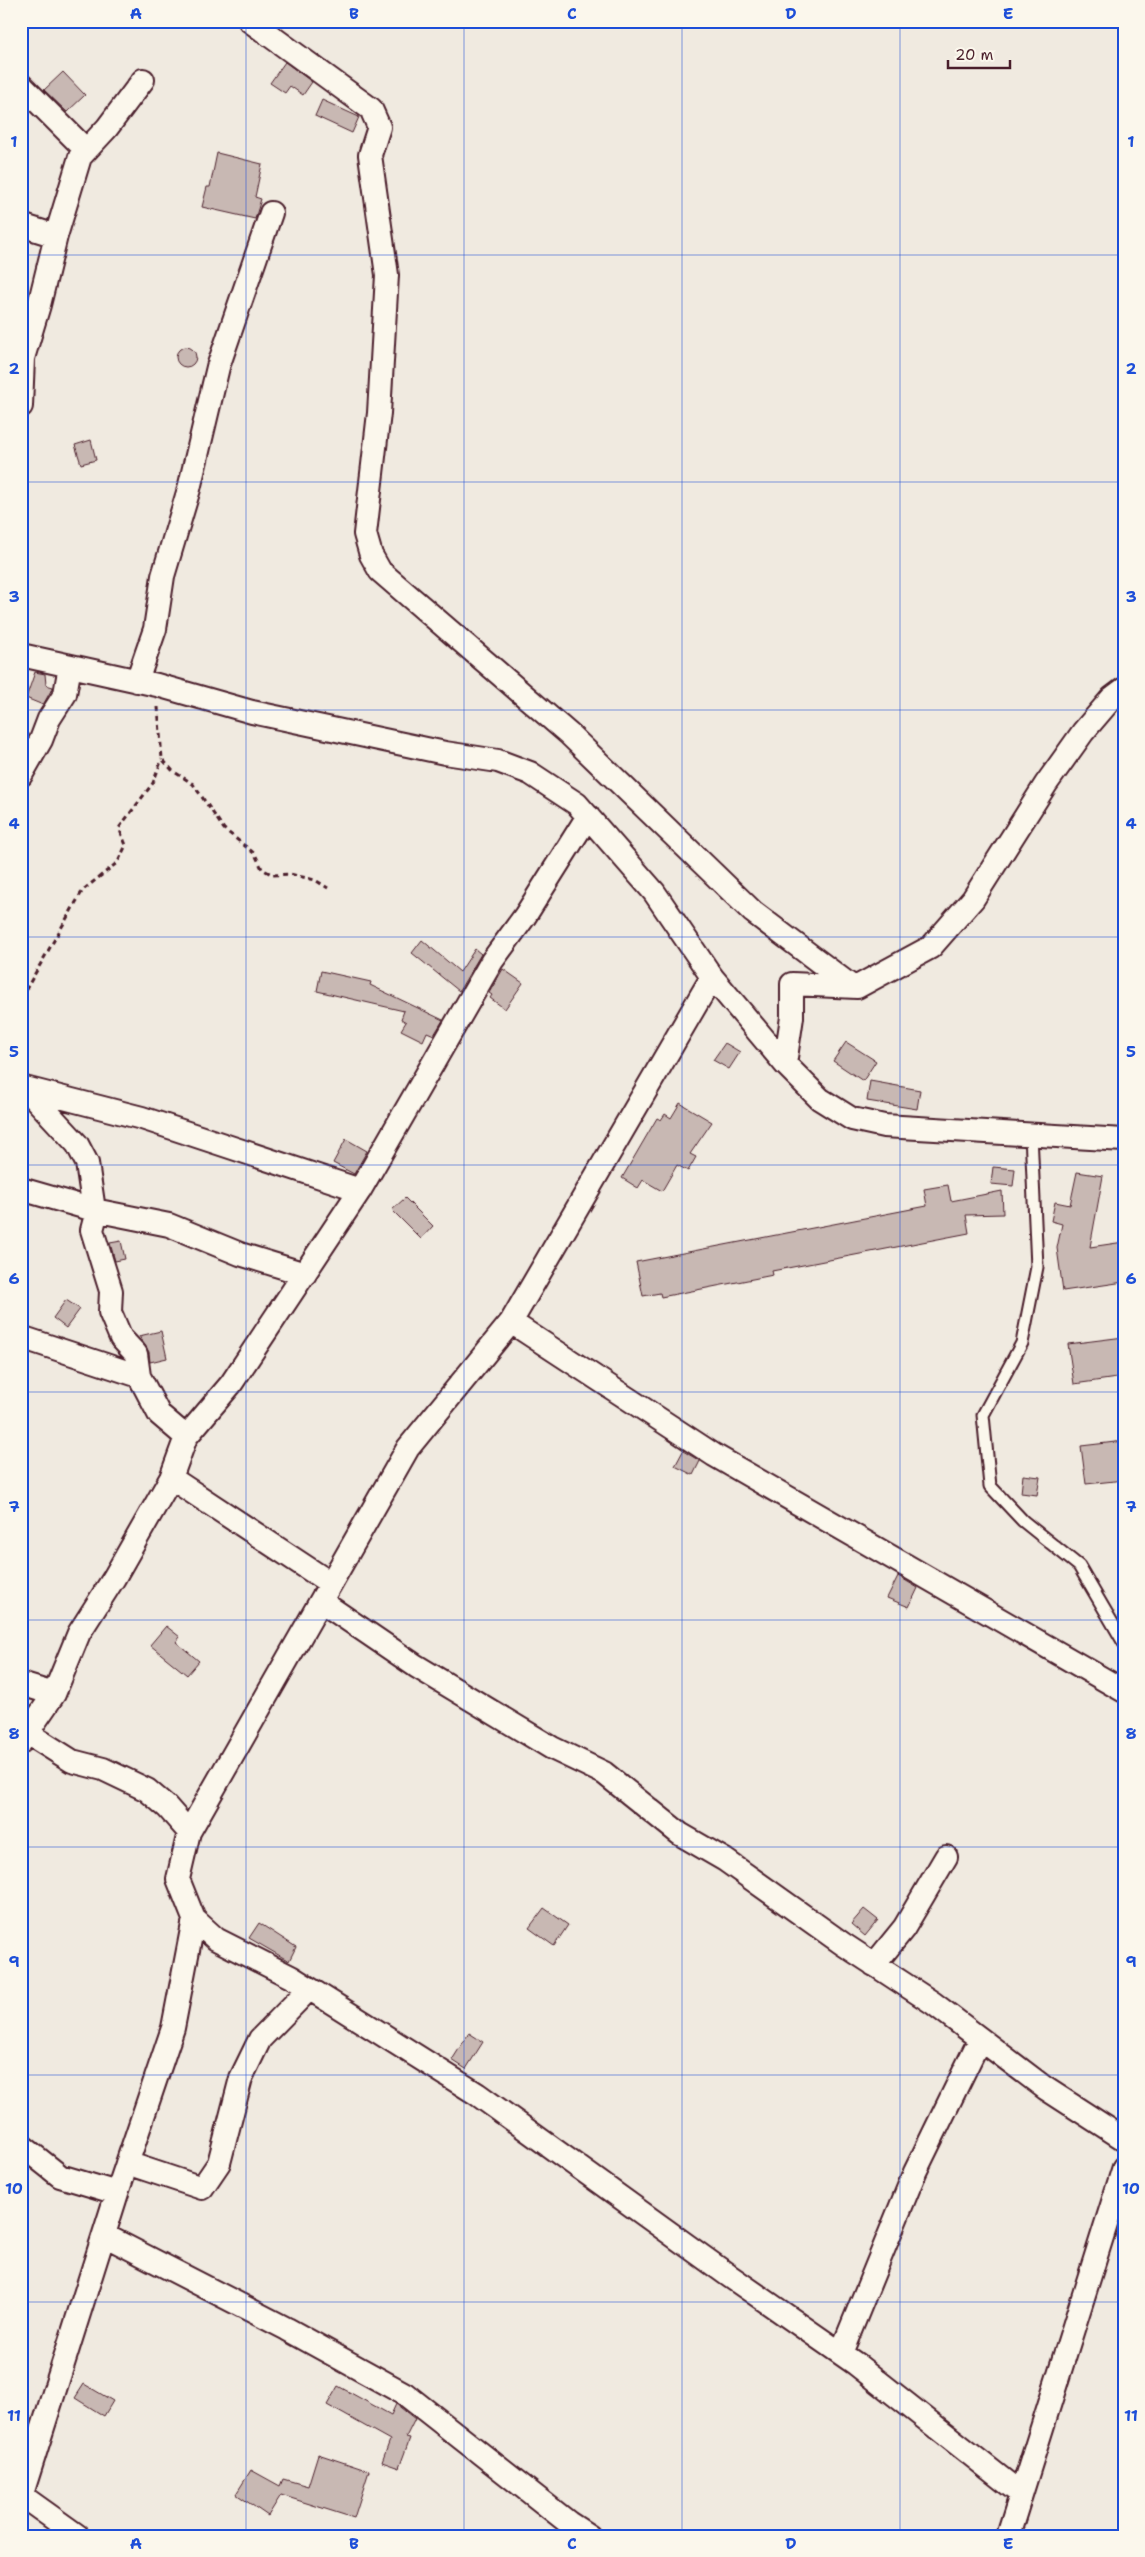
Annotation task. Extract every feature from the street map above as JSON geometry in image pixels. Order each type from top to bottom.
[{"type":"street","points":[[250,21],[371,109],[379,127],[370,155],[387,275],[379,413],[365,534],[371,556],[380,571],[569,734],[753,912],[851,986]]},
{"type":"street","points":[[21,406],[23,358],[41,298],[56,236],[80,157],[107,128],[143,80]]},
{"type":"street","points":[[21,85],[86,150]]},
{"type":"street","points":[[147,683],[163,576],[189,489],[218,367],[271,213]]},
{"type":"street","points":[[21,225],[56,236]]},
{"type":"street","points":[[21,655],[147,683],[252,712],[445,753],[498,761],[544,780],[577,804],[654,892],[712,977],[784,1064],[820,1099],[852,1120],[884,1126],[1124,1140]]},
{"type":"street","points":[[21,775],[41,740],[49,719],[65,694],[70,666]]},
{"type":"street","points":[[784,1064],[792,1017],[792,984],[851,986],[857,988],[931,947],[973,899],[1046,784],[1083,732],[1112,698],[1124,689]]},
{"type":"street","points":[[189,1832],[167,1807],[147,1790],[103,1769],[72,1761],[24,1737],[54,1694],[79,1633],[114,1578],[171,1478],[186,1437],[231,1384],[360,1190],[492,961],[524,916],[588,816]]},
{"type":"street","points":[[712,977],[511,1322],[408,1448],[189,1832],[178,1879],[194,1919],[216,1939],[309,1989],[477,2094],[728,2276],[841,2353],[1021,2494]]},
{"type":"street","points":[[24,1088],[142,1118],[360,1190]]},
{"type":"street","points":[[24,1088],[77,1144],[87,1163],[96,1211],[92,1230],[111,1290],[110,1312],[121,1338],[136,1354],[140,1376],[159,1414],[186,1437]]},
{"type":"street","points":[[21,1189],[96,1211],[169,1225],[240,1254],[305,1274]]},
{"type":"street","points":[[511,1322],[714,1455],[1124,1690]]},
{"type":"street","points":[[21,1337],[140,1376]]},
{"type":"street","points":[[171,1478],[326,1592],[416,1666],[535,1738],[604,1773],[680,1834],[725,1860],[933,2004],[1044,2088],[1124,2139]]},
{"type":"street","points":[[21,1684],[54,1694]]},
{"type":"street","points":[[874,1964],[904,1928],[946,1857]]},
{"type":"street","points":[[78,2536],[22,2496],[117,2193],[173,2028],[194,1919]]},
{"type":"street","points":[[127,2163],[202,2188],[219,2164],[241,2078],[260,2039],[309,1989]]},
{"type":"street","points":[[841,2353],[915,2172],[980,2039]]},
{"type":"street","points":[[22,2151],[60,2176],[117,2193]]},
{"type":"street","points":[[1008,2536],[1124,2167]]},
{"type":"street","points":[[104,2235],[287,2329],[405,2394],[555,2512],[589,2536]]},
{"type":"lane","points":[[1031,1134],[1037,1268],[1022,1343],[983,1415],[990,1486],[1023,1521],[1079,1566],[1124,1643]]},
{"type":"path","points":[[147,683],[162,759],[173,771],[193,784],[224,829],[255,854],[262,869],[273,875],[290,874],[315,880],[328,888]]},
{"type":"path","points":[[21,998],[83,890],[118,862],[126,845],[119,828],[152,783],[162,759]]},
{"type":"building","points":[[285,62],[312,82],[303,95],[290,86],[285,93],[270,83]]},
{"type":"building","points":[[63,72],[85,95],[67,112],[44,90]]},
{"type":"building","points":[[322,100],[359,117],[352,133],[315,116]]},
{"type":"building","points":[[217,153],[262,164],[255,197],[261,199],[255,219],[202,207],[207,187],[210,187]]},
{"type":"building","points":[[186,347],[193,350],[196,357],[193,364],[186,367],[179,364],[176,357],[179,350]]},
{"type":"building","points":[[91,440],[96,460],[81,464],[75,445]]},
{"type":"building","points":[[35,672],[45,674],[46,685],[53,687],[43,705],[26,698]]},
{"type":"building","points":[[422,940],[460,972],[475,949],[481,954],[459,991],[412,953]]},
{"type":"building","points":[[503,969],[523,983],[505,1009],[490,998],[492,995],[489,993]]},
{"type":"building","points":[[321,971],[371,982],[370,985],[443,1020],[434,1035],[427,1032],[423,1041],[401,1030],[406,1022],[401,1019],[404,1011],[317,991]]},
{"type":"building","points":[[846,1042],[876,1061],[863,1081],[833,1061]]},
{"type":"building","points":[[725,1043],[740,1052],[729,1069],[713,1060]]},
{"type":"building","points":[[870,1081],[920,1090],[917,1109],[867,1101]]},
{"type":"building","points":[[680,1103],[712,1122],[690,1154],[696,1157],[688,1171],[677,1165],[662,1191],[643,1180],[638,1188],[622,1178],[657,1118],[661,1120],[665,1114],[671,1118]]},
{"type":"building","points":[[346,1139],[367,1151],[354,1174],[333,1163]]},
{"type":"building","points":[[993,1167],[1015,1169],[1013,1186],[991,1184]]},
{"type":"building","points":[[1077,1172],[1103,1176],[1090,1247],[1124,1242],[1124,1282],[1063,1291],[1057,1248],[1062,1224],[1051,1221],[1055,1202],[1070,1205]]},
{"type":"building","points":[[948,1185],[951,1201],[1002,1191],[1003,1214],[966,1215],[969,1233],[772,1271],[773,1275],[661,1297],[660,1293],[643,1296],[636,1262],[927,1206],[924,1189]]},
{"type":"building","points":[[405,1198],[433,1226],[421,1239],[392,1210]]},
{"type":"building","points":[[121,1241],[125,1259],[115,1261],[110,1243]]},
{"type":"building","points":[[66,1300],[80,1309],[66,1328],[53,1318]]},
{"type":"building","points":[[161,1331],[167,1358],[150,1362],[149,1352],[139,1336]]},
{"type":"building","points":[[1124,1337],[1124,1377],[1074,1384],[1068,1344]]},
{"type":"building","points":[[1124,1441],[1124,1480],[1086,1484],[1081,1446]]},
{"type":"building","points":[[683,1451],[700,1461],[693,1475],[675,1466]]},
{"type":"building","points":[[1023,1475],[1040,1477],[1037,1495],[1021,1493]]},
{"type":"building","points":[[898,1576],[918,1588],[909,1607],[887,1598]]},
{"type":"building","points":[[166,1626],[180,1637],[176,1642],[199,1661],[187,1675],[150,1645]]},
{"type":"building","points":[[544,1908],[568,1925],[554,1946],[529,1928]]},
{"type":"building","points":[[864,1909],[878,1920],[865,1936],[851,1924]]},
{"type":"building","points":[[259,1923],[296,1947],[289,1961],[249,1938]]},
{"type":"building","points":[[469,2033],[483,2042],[466,2069],[452,2060]]},
{"type":"building","points":[[84,2384],[113,2401],[104,2416],[75,2398]]},
{"type":"building","points":[[338,2386],[391,2415],[396,2404],[415,2419],[406,2437],[410,2438],[399,2468],[382,2462],[390,2440],[327,2405]]},
{"type":"building","points":[[318,2454],[369,2471],[354,2518],[281,2495],[268,2516],[236,2494],[251,2470],[280,2486],[283,2479],[308,2486]]}]
